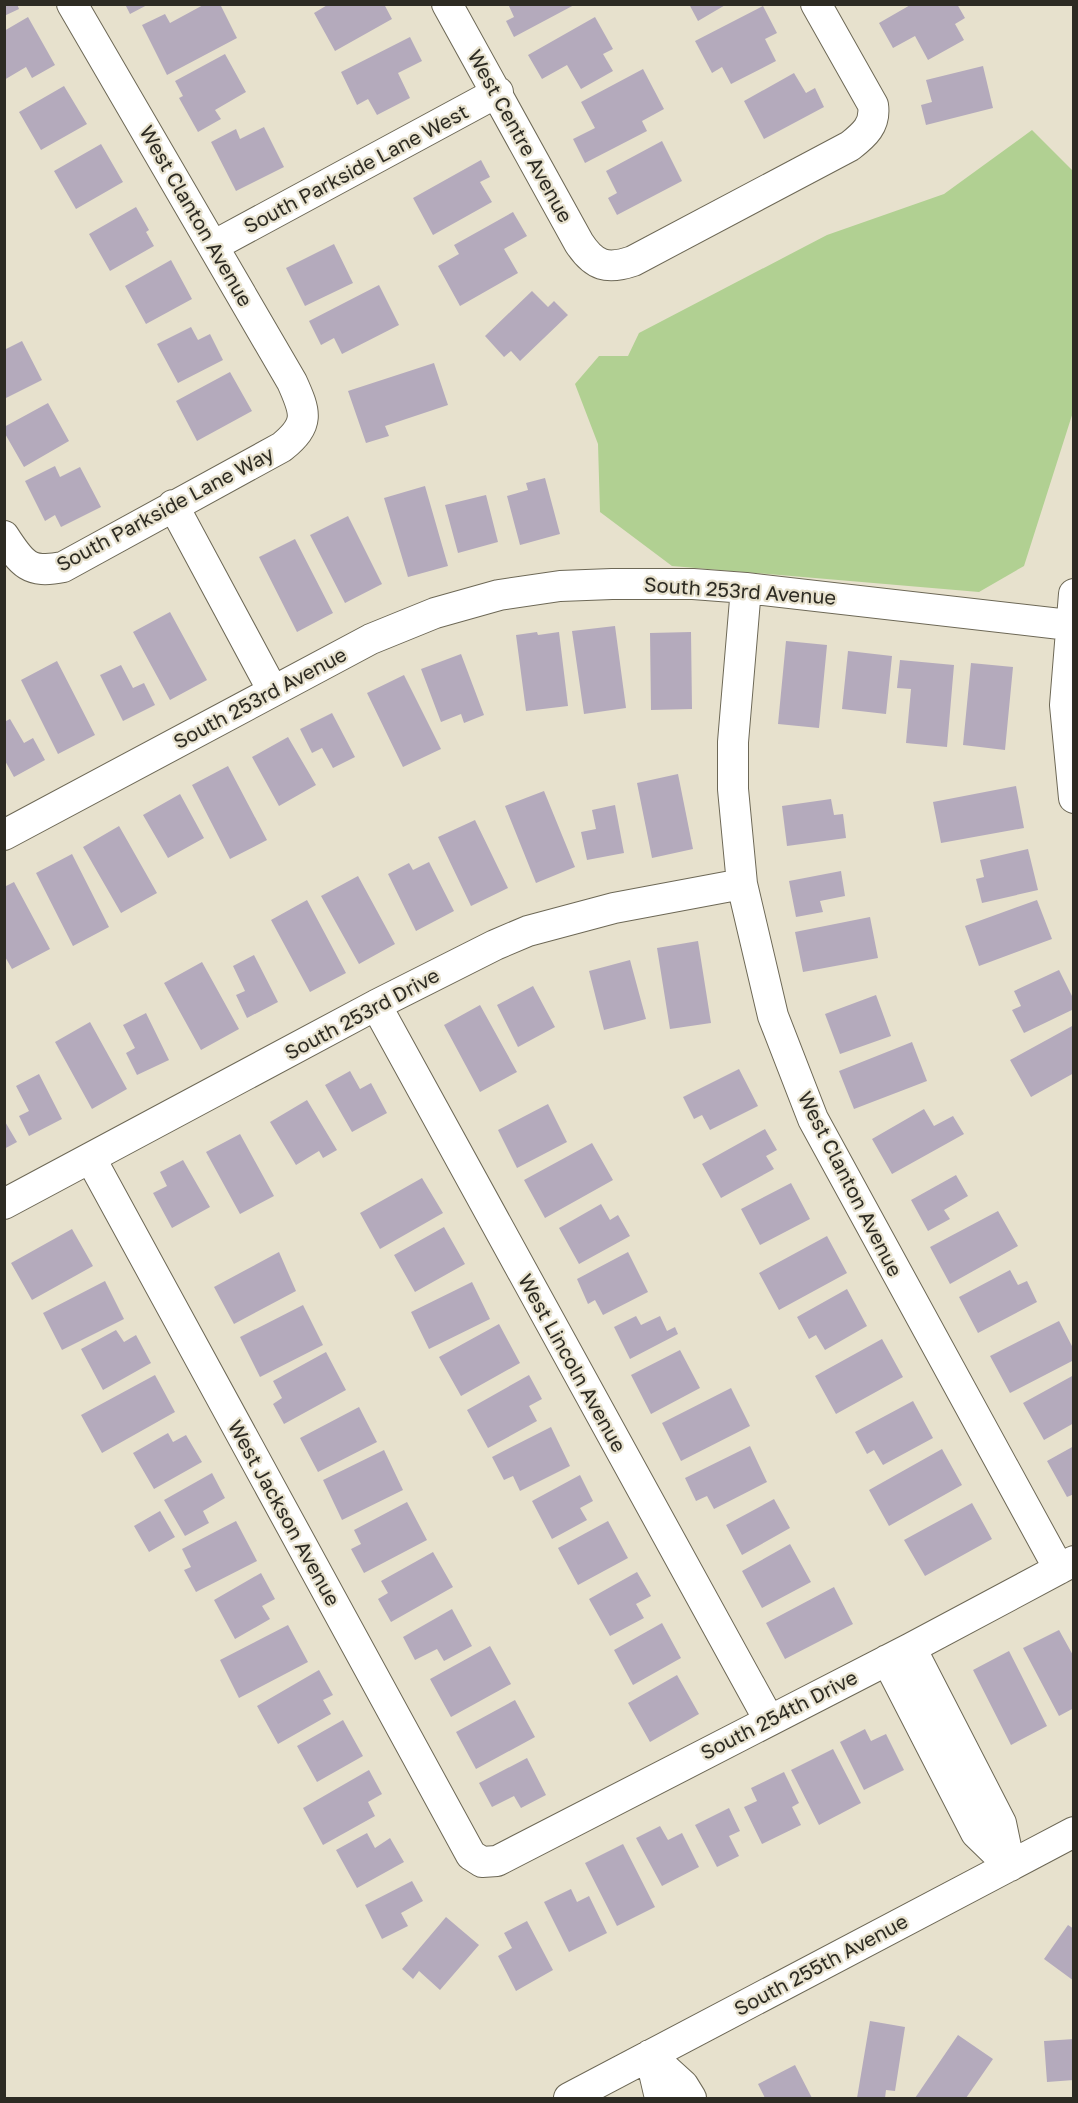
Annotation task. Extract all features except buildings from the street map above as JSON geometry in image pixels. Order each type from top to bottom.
[{"type":"street","name":"West Clanton Avenue","points":[[72,4],[292,382],[304,409],[300,432]]},
{"type":"street","name":"West Centre Avenue","points":[[447,4],[498,92],[579,243],[596,264],[618,266],[633,261],[850,146],[869,129],[874,116],[868,95],[816,4]]},
{"type":"street","name":"South Parkside Lane West","points":[[213,246],[498,92]]},
{"type":"street","name":"South Parkside Lane Way","points":[[4,536],[26,565],[43,571],[63,567],[282,447],[300,432]]},
{"type":"street","points":[[173,505],[273,691]]},
{"type":"street","name":"South 253rd Avenue","points":[[4,835],[371,639],[404,625],[499,595],[560,586],[693,584],[1069,625]]},
{"type":"street","name":"West Clanton Avenue","points":[[746,588],[733,742],[733,789],[742,884],[773,1016],[813,1119],[1066,1565]]},
{"type":"street","points":[[1074,594],[1069,625],[1065,705],[1074,798]]},
{"type":"street","name":"South 253rd Drive","points":[[4,1204],[376,1005],[528,931],[614,908],[742,884]]},
{"type":"street","name":"West Lincoln Avenue","points":[[376,1005],[769,1720]]},
{"type":"street","name":"West Jackson Avenue","points":[[91,1159],[471,1855],[482,1862]]},
{"type":"street","name":"South 254th Drive","points":[[482,1862],[497,1861],[1066,1565]]},
{"type":"street","points":[[898,1654],[1001,1823],[1010,1866]]},
{"type":"street","name":"South 255th Avenue","points":[[569,2098],[1074,1832]]},
{"type":"street","points":[[650,2055],[660,2098]]},
{"type":"street","points":[[650,2055],[683,2085],[691,2098]]},
{"type":"green space","points":[[1032,130],[1073,171],[1073,412],[1024,566],[979,592],[672,566],[600,512],[598,444],[575,384],[599,356],[628,356],[639,333],[827,235],[944,194]]}]
